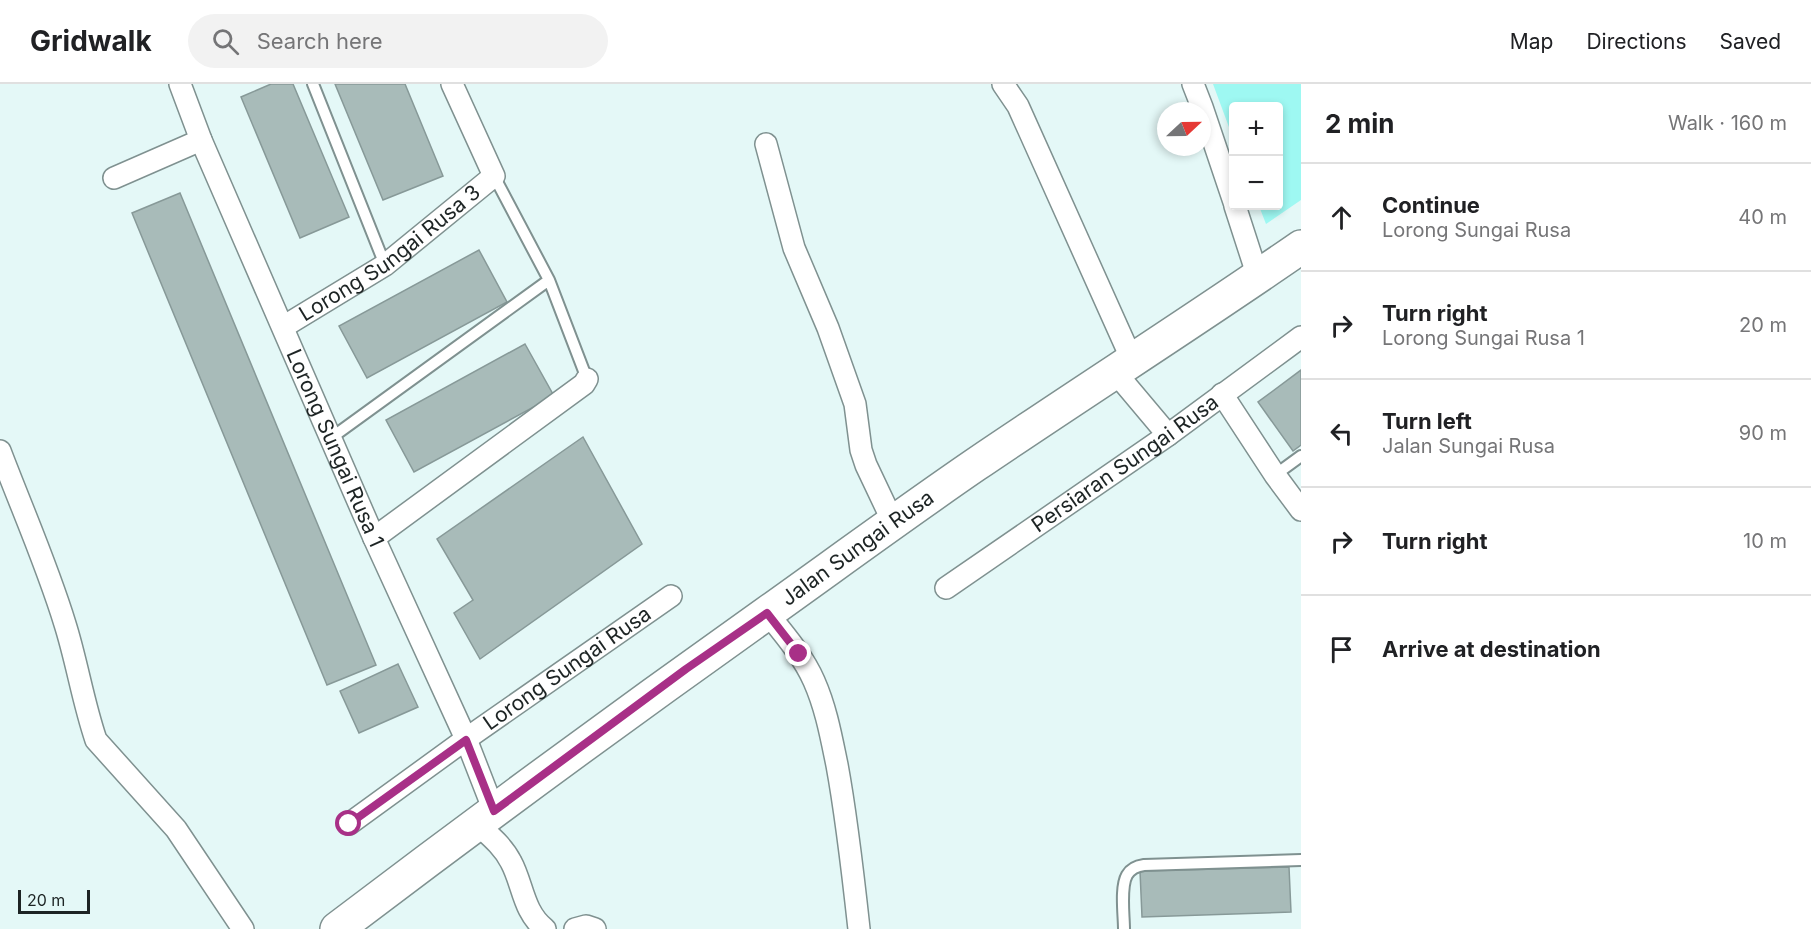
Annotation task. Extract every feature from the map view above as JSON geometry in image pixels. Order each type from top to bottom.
[{"type":"main road","name":"Jalan Sungai Rusa","points":[[336,929],[686,669],[893,522],[1301,247]]},
{"type":"street","points":[[452,84],[494,176]]},
{"type":"street","points":[[1003,84],[1018,106],[1124,366],[1168,435]]},
{"type":"street","points":[[1192,84],[1229,189]]},
{"type":"street","name":"Lorong Sungai Rusa 1","points":[[184,87],[201,140],[374,538],[466,740],[485,817]]},
{"type":"street","points":[[114,178],[201,140]]},
{"type":"street","points":[[766,144],[794,248],[832,338],[855,404],[861,450],[866,465],[893,522]]},
{"type":"street","name":"Lorong Sungai Rusa 3","points":[[283,327],[386,266],[494,176]]},
{"type":"street","points":[[1236,210],[1258,277]]},
{"type":"street","name":"Persiaran Sungai Rusa","points":[[946,588],[1168,435],[1301,337]]},
{"type":"street","points":[[374,538],[584,384],[586,379]]},
{"type":"street","points":[[1222,394],[1301,510]]},
{"type":"street","points":[[0,451],[63,618],[96,740],[176,829],[243,929]]},
{"type":"street","name":"Lorong Sungai Rusa","points":[[349,824],[671,596]]},
{"type":"street","points":[[767,613],[799,654],[824,705],[852,854],[859,929]]},
{"type":"street","points":[[485,817],[512,864],[528,908],[545,929]]},
{"type":"street","points":[[575,929],[586,926],[595,929]]},
{"type":"lane","points":[[313,84],[386,266]]},
{"type":"lane","points":[[494,176],[549,280],[586,379]]},
{"type":"lane","points":[[331,438],[549,280]]},
{"type":"lane","points":[[1275,475],[1301,456]]},
{"type":"lane","points":[[1124,929],[1124,887],[1127,874],[1135,867],[1301,860]]},
{"type":"shaded area","points":[[1213,84],[1301,84],[1301,200],[1266,224],[1261,210],[1283,210],[1283,102],[1229,102],[1229,127]]},
{"type":"building","points":[[271,84],[293,84],[349,217],[300,238],[241,97]]},
{"type":"building","points":[[335,84],[405,84],[443,176],[383,200]]},
{"type":"building","points":[[180,193],[376,665],[327,685],[132,213]]},
{"type":"building","points":[[479,250],[507,302],[367,378],[339,326]]},
{"type":"building","points":[[525,344],[554,396],[414,472],[386,420]]},
{"type":"building","points":[[1301,370],[1301,445],[1293,451],[1258,402]]},
{"type":"building","points":[[583,437],[642,544],[480,659],[454,613],[473,600],[437,539]]},
{"type":"building","points":[[398,664],[418,707],[359,733],[340,691]]},
{"type":"building","points":[[1289,867],[1291,912],[1142,917],[1140,871]]},
{"type":"route","points":[[349,824],[466,740],[494,811],[686,669],[767,613],[799,654]]}]
